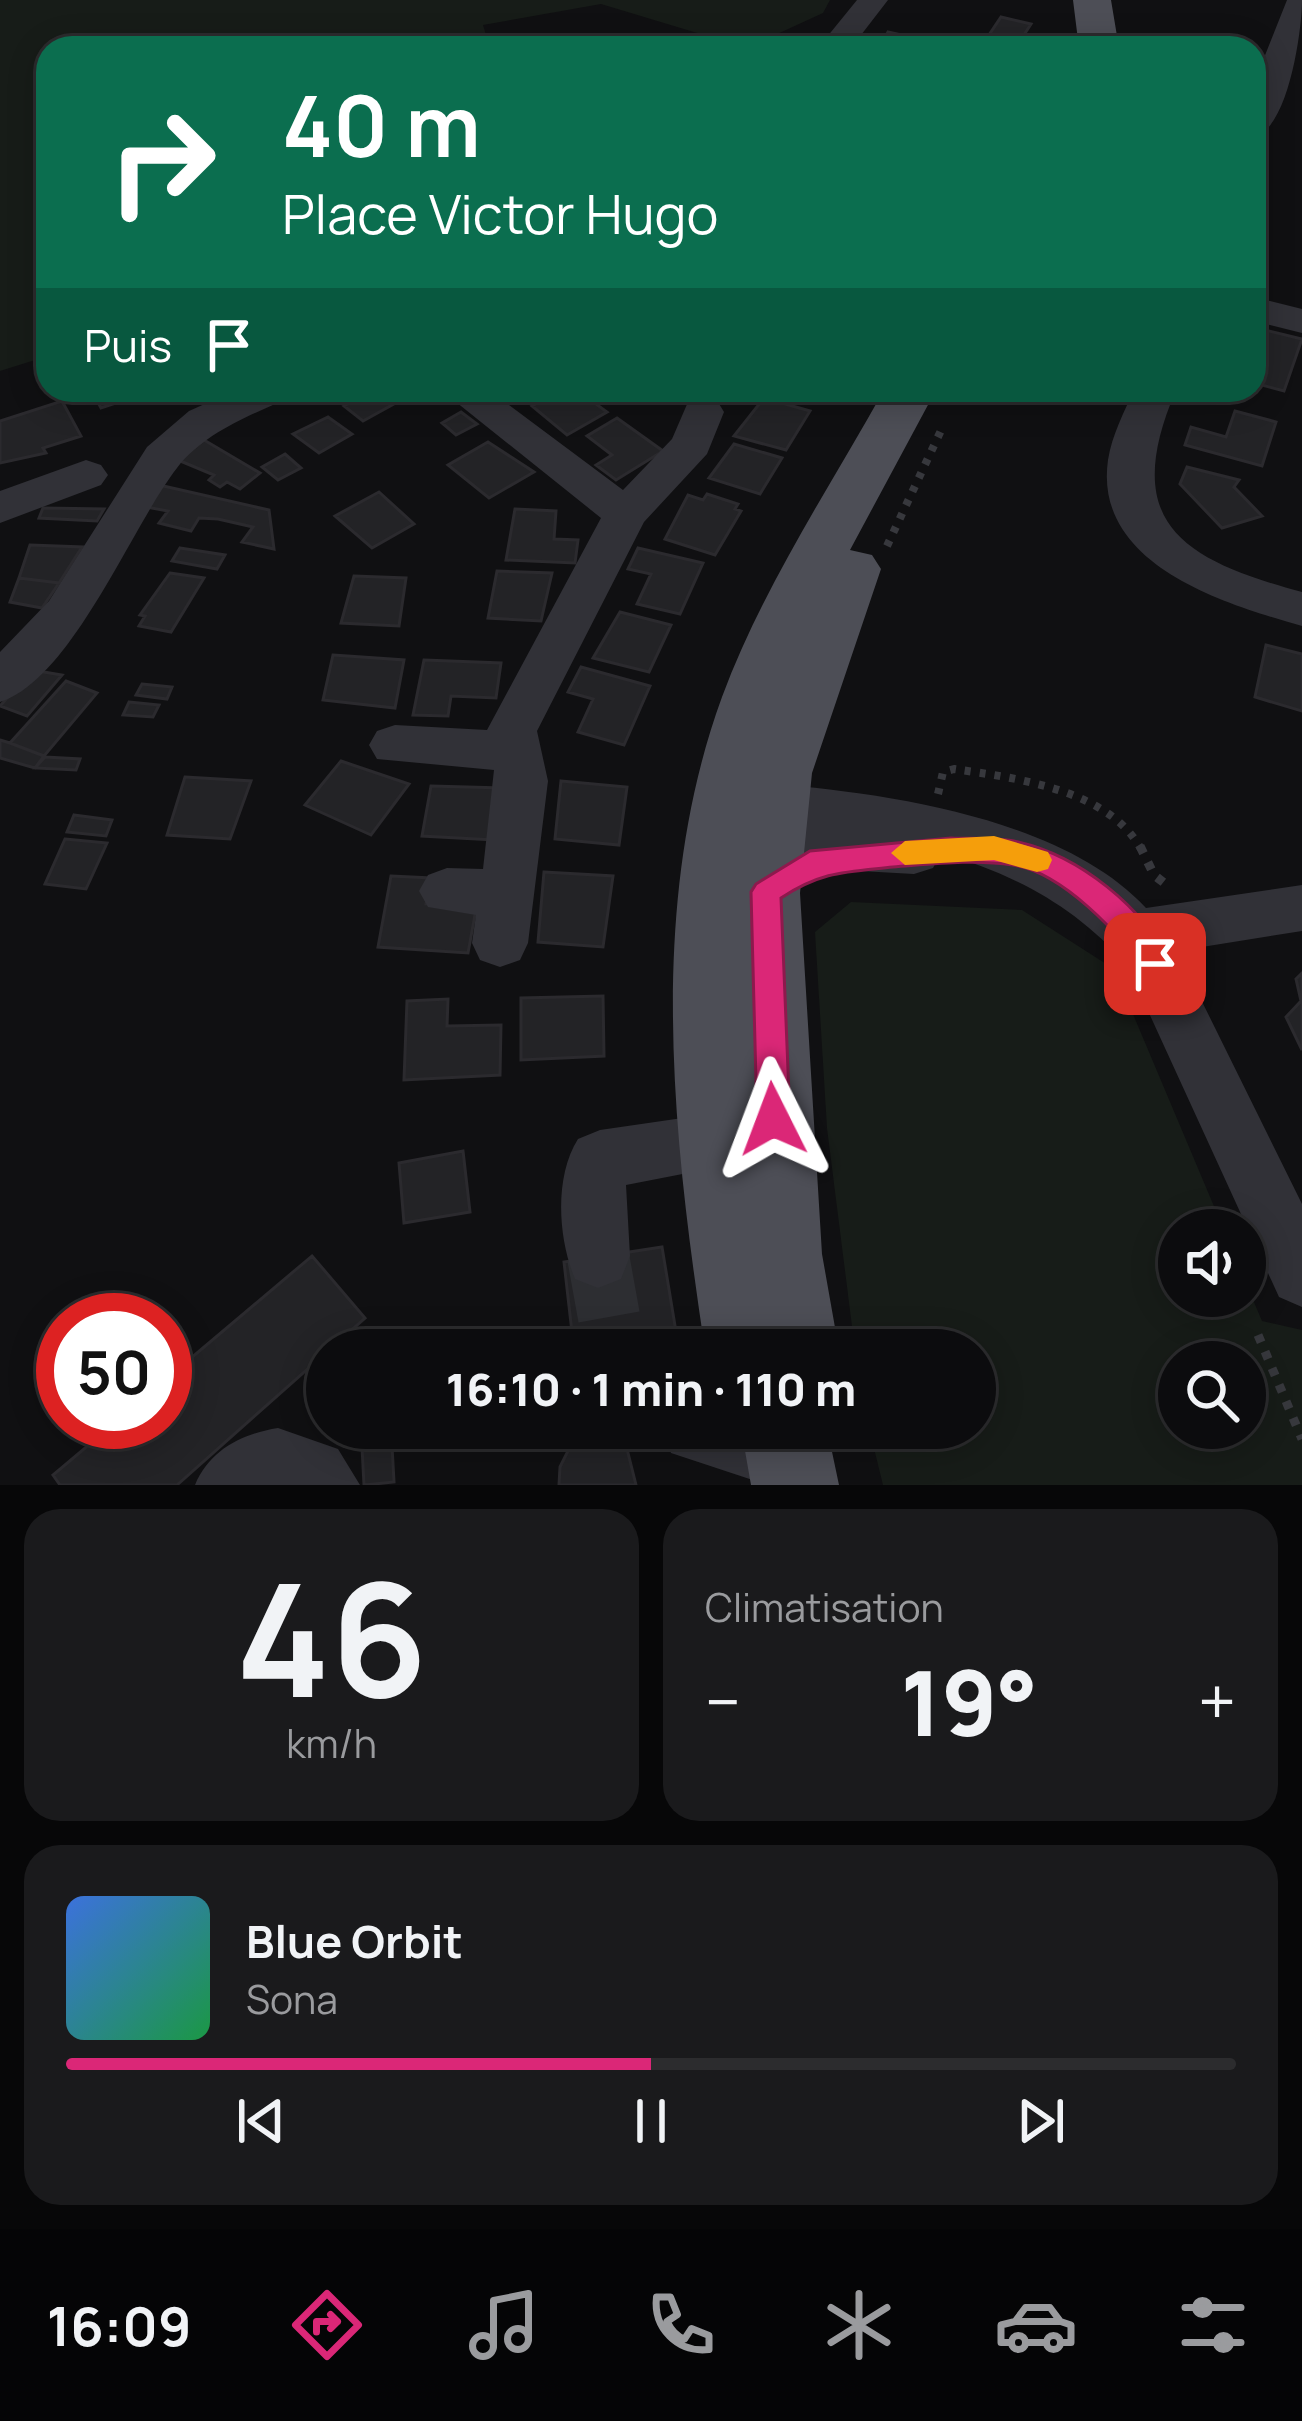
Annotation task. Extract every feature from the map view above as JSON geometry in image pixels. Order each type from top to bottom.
[{"type":"main road","points":[[1073,0],[1077,36]]},
{"type":"main road","points":[[1092,0],[1097,36]]},
{"type":"main road","points":[[794,1329],[782,1255],[760,828],[726,794],[752,700],[799,592],[860,483],[928,402]]},
{"type":"main road","points":[[744,1329],[717,1142],[712,990],[760,828],[860,549],[930,402]]},
{"type":"main road","points":[[717,1142],[740,1156],[769,1329]]},
{"type":"street","points":[[844,36],[873,0]]},
{"type":"street","points":[[1266,94],[1302,0]]},
{"type":"street","points":[[1266,312],[1302,321]]},
{"type":"street","points":[[0,682],[65,613],[162,457],[204,422],[246,402]]},
{"type":"street","points":[[478,402],[626,514]]},
{"type":"street","points":[[1149,402],[1130,453],[1128,477],[1148,525],[1190,567],[1247,595],[1302,609]]},
{"type":"street","points":[[447,891],[502,917],[522,781],[512,731],[626,514],[692,444],[703,412]]},
{"type":"street","points":[[0,508],[86,476]]},
{"type":"street","points":[[395,746],[514,751]]},
{"type":"street","points":[[760,828],[810,863],[899,826]]},
{"type":"street","points":[[760,828],[899,826],[1042,862],[1100,900],[1137,933],[1302,1274]]},
{"type":"street","points":[[1137,933],[1302,908]]},
{"type":"street","points":[[598,1256],[594,1170],[600,1160],[717,1142]]},
{"type":"street","points":[[231,1485],[253,1467],[278,1460],[311,1470],[324,1485]]},
{"type":"path","points":[[883,557],[930,402]]},
{"type":"path","points":[[899,826],[936,798],[943,772],[953,769],[1033,784],[1108,815],[1137,839],[1156,879],[1168,885],[1184,883]]},
{"type":"path","points":[[1258,1335],[1302,1439]]},
{"type":"shaded area","points":[[0,0],[830,0],[823,13],[773,36],[707,36],[601,4],[483,25],[486,36],[36,36],[36,360],[0,371]]},
{"type":"shaded area","points":[[851,902],[1022,910],[1114,969],[1215,1209],[1158,1209],[1158,1317],[1260,1317],[1302,1330],[1302,1485],[883,1485],[874,1449],[996,1449],[996,1329],[852,1329],[827,1128],[815,932]]},
{"type":"building","points":[[1001,17],[1031,24],[1023,36],[989,35]]},
{"type":"building","points":[[1266,330],[1302,339],[1284,391],[1266,386]]},
{"type":"building","points":[[63,402],[81,436],[43,448],[46,453],[0,463],[0,421]]},
{"type":"building","points":[[352,402],[397,402],[363,421],[344,406]]},
{"type":"building","points":[[593,402],[607,412],[567,435],[532,406]]},
{"type":"building","points":[[761,402],[810,411],[786,450],[734,436]]},
{"type":"building","points":[[1235,411],[1276,422],[1262,466],[1185,445],[1191,427],[1226,437]]},
{"type":"building","points":[[461,412],[477,424],[456,435],[442,423]]},
{"type":"building","points":[[328,417],[352,434],[319,453],[293,434]]},
{"type":"building","points":[[617,418],[663,451],[616,480],[596,465],[612,455],[587,436]]},
{"type":"building","points":[[204,440],[260,473],[240,489],[227,482],[220,487],[209,480],[214,475],[178,460]]},
{"type":"building","points":[[488,442],[534,472],[489,498],[448,465]]},
{"type":"building","points":[[734,444],[782,458],[760,494],[709,478]]},
{"type":"building","points":[[285,454],[301,468],[278,480],[262,467]]},
{"type":"building","points":[[1187,467],[1239,480],[1234,487],[1262,516],[1222,528],[1180,484]]},
{"type":"building","points":[[159,485],[269,510],[274,549],[242,542],[253,527],[218,519],[199,518],[191,531],[159,523],[168,511],[146,507]]},
{"type":"building","points":[[379,492],[414,524],[372,548],[335,516]]},
{"type":"building","points":[[707,494],[738,504],[735,509],[741,511],[715,555],[665,539],[688,495],[703,500]]},
{"type":"building","points":[[43,508],[104,509],[97,521],[39,518]]},
{"type":"building","points":[[515,509],[556,511],[554,539],[578,540],[575,563],[506,560]]},
{"type":"building","points":[[30,545],[82,547],[59,583],[19,578]]},
{"type":"building","points":[[180,548],[225,555],[217,569],[172,561]]},
{"type":"building","points":[[638,548],[703,563],[680,614],[637,604],[651,574],[628,569]]},
{"type":"building","points":[[497,571],[552,573],[541,621],[488,618]]},
{"type":"building","points":[[170,573],[204,578],[171,632],[139,626],[145,616],[140,615]]},
{"type":"building","points":[[354,576],[406,578],[399,626],[341,623]]},
{"type":"building","points":[[19,578],[59,583],[42,608],[10,602]]},
{"type":"building","points":[[620,612],[671,625],[649,672],[593,658]]},
{"type":"building","points":[[1266,645],[1302,654],[1302,711],[1255,697]]},
{"type":"building","points":[[333,655],[404,660],[395,708],[323,700]]},
{"type":"building","points":[[424,660],[501,663],[496,698],[451,696],[448,716],[413,715]]},
{"type":"building","points":[[581,667],[650,686],[624,745],[578,732],[593,699],[568,692]]},
{"type":"building","points":[[32,670],[62,675],[27,716],[0,706]]},
{"type":"building","points":[[66,681],[97,693],[44,756],[10,743]]},
{"type":"building","points":[[142,684],[172,687],[167,699],[136,695]]},
{"type":"building","points":[[129,702],[159,705],[153,717],[123,715]]},
{"type":"building","points":[[0,740],[44,756],[35,768],[0,758]]},
{"type":"building","points":[[45,757],[80,759],[76,770],[35,768]]},
{"type":"building","points":[[341,761],[409,784],[371,835],[305,805]]},
{"type":"building","points":[[185,777],[251,781],[230,839],[167,835]]},
{"type":"building","points":[[561,781],[627,787],[619,845],[555,839]]},
{"type":"building","points":[[431,786],[502,788],[494,840],[422,836]]},
{"type":"building","points":[[74,815],[112,820],[106,836],[67,832]]},
{"type":"building","points":[[65,839],[107,843],[86,889],[45,884]]},
{"type":"building","points":[[544,872],[613,876],[603,947],[538,942]]},
{"type":"building","points":[[391,876],[431,878],[426,904],[476,909],[468,953],[378,947]]},
{"type":"building","points":[[1302,973],[1302,1050],[1286,1017],[1301,1001],[1296,979]]},
{"type":"building","points":[[603,996],[604,1056],[521,1060],[521,998]]},
{"type":"building","points":[[448,999],[447,1026],[501,1025],[500,1075],[404,1080],[407,1001]]},
{"type":"building","points":[[463,1151],[470,1212],[404,1223],[399,1163]]},
{"type":"building","points":[[662,1247],[676,1329],[572,1329],[564,1262]]},
{"type":"building","points":[[312,1256],[365,1318],[353,1329],[306,1329],[306,1370],[177,1485],[60,1485],[53,1475],[84,1449],[192,1449],[192,1357]]},
{"type":"building","points":[[362,1449],[392,1449],[394,1482],[364,1485]]},
{"type":"building","points":[[569,1449],[627,1449],[636,1485],[559,1485],[560,1467]]},
{"type":"tunnel","points":[[598,1256],[611,1329]]},
{"type":"slow traffic","points":[[905,853],[994,848],[1037,860]]},
{"type":"route","points":[[773,1119],[766,892],[810,863],[951,850],[994,848],[1015,853],[1042,862],[1100,900],[1137,933],[1155,964]]}]
